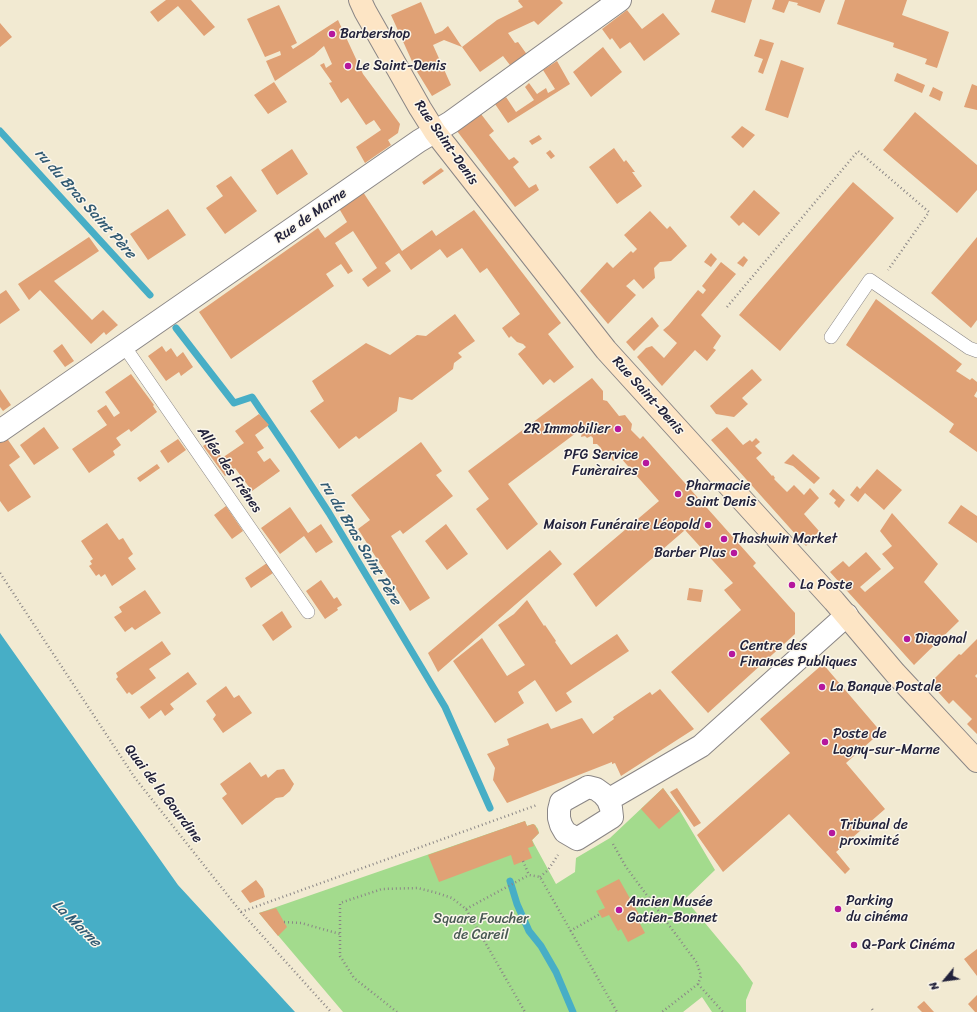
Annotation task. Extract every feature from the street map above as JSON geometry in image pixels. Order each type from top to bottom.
[{"type":"main road","name":"Rue Saint-Denis","points":[[360,0],[434,132],[606,350],[847,615],[895,673],[977,760]]},
{"type":"street","name":"Rue de Marne","points":[[0,430],[450,122],[620,0]]},
{"type":"street","points":[[608,800],[701,746],[847,615]]},
{"type":"street","points":[[588,787],[596,789],[608,800],[612,808],[612,818],[577,839],[565,832],[561,825],[559,818],[561,802],[588,787]]},
{"type":"lane","points":[[831,337],[870,280],[968,348],[977,351]]},
{"type":"lane","name":"Allée des Frênes","points":[[124,346],[308,612]]},
{"type":"path","points":[[727,307],[858,151],[929,212],[885,274],[878,269],[870,280]]},
{"type":"path","name":"Quai de la Gourdine","points":[[0,573],[135,778],[241,912],[331,1012]]},
{"type":"path","points":[[241,912],[541,804],[561,802]]},
{"type":"path","points":[[602,824],[626,867],[697,963],[701,976],[698,984],[662,1012]]},
{"type":"path","points":[[540,877],[548,870],[571,836]]},
{"type":"path","points":[[523,861],[529,875]]},
{"type":"path","points":[[466,909],[529,875],[540,877]]},
{"type":"path","points":[[540,877],[616,1012]]},
{"type":"path","points":[[397,1012],[354,978],[340,956],[340,903],[382,889],[418,888],[452,898],[466,909],[525,1012]]},
{"type":"path","points":[[570,931],[600,914]]},
{"type":"path","points":[[284,922],[301,923],[340,934]]},
{"type":"path","points":[[698,984],[723,1012]]},
{"type":"green space","name":"Square Foucher de Careil","points":[[663,788],[680,811],[715,870],[685,899],[740,965],[753,983],[746,1000],[746,1012],[712,1012],[702,997],[683,1012],[343,1012],[259,913],[525,821],[527,826],[533,824],[538,829],[539,833],[532,840],[556,884],[575,872],[576,858],[610,838]]},
{"type":"water","name":"La Marne","points":[[0,633],[178,885],[295,1012],[0,1012]]},
{"type":"building","points":[[166,0],[191,0],[215,27],[204,36],[178,6],[158,22],[150,12]]},
{"type":"building","points":[[560,0],[563,3],[538,25],[534,21],[508,33],[515,43],[518,42],[528,56],[513,69],[503,56],[480,72],[462,47],[497,20],[523,7],[518,1]]},
{"type":"building","points":[[715,0],[752,0],[745,23],[711,12]]},
{"type":"building","points":[[775,0],[825,0],[820,13],[797,5],[798,3],[789,1],[784,13],[772,9]]},
{"type":"building","points":[[845,0],[907,0],[902,15],[949,32],[937,68],[925,64],[927,59],[893,47],[894,43],[837,24]]},
{"type":"building","points":[[421,2],[435,34],[448,26],[462,47],[444,40],[433,45],[451,85],[432,96],[416,70],[391,15]]},
{"type":"building","points":[[279,5],[297,43],[291,46],[293,49],[338,20],[363,74],[400,124],[398,133],[388,140],[391,145],[365,163],[356,147],[381,130],[374,120],[366,125],[348,98],[341,103],[329,83],[332,82],[320,65],[324,63],[326,68],[332,64],[324,46],[314,55],[275,81],[266,61],[281,55],[280,51],[265,57],[247,19]]},
{"type":"building","points":[[627,10],[642,29],[663,13],[680,34],[644,61],[630,42],[620,49],[612,38],[610,40],[602,29]]},
{"type":"building","points":[[0,23],[12,37],[0,47]]},
{"type":"building","points":[[760,39],[774,43],[763,74],[758,72],[763,59],[754,56]]},
{"type":"building","points":[[603,47],[622,72],[591,97],[573,72]]},
{"type":"building","points":[[781,60],[804,68],[788,118],[765,110]]},
{"type":"building","points":[[557,61],[570,84],[508,123],[495,104],[506,97],[516,112],[534,100],[525,87],[529,83],[537,94],[546,88],[548,93],[555,89],[543,70]]},
{"type":"building","points":[[897,73],[925,85],[922,93],[894,81]]},
{"type":"building","points":[[274,82],[287,102],[268,114],[254,95]]},
{"type":"building","points":[[972,84],[977,86],[977,110],[964,107]]},
{"type":"building","points":[[933,87],[943,92],[940,101],[929,96]]},
{"type":"building","points":[[915,112],[977,165],[977,190],[957,213],[883,150]]},
{"type":"building","points":[[481,114],[494,131],[489,135],[509,160],[514,157],[519,162],[513,167],[529,188],[536,184],[539,190],[515,207],[457,131]]},
{"type":"building","points":[[742,126],[755,135],[743,148],[731,137]]},
{"type":"building","points":[[539,135],[542,139],[532,145],[529,141]]},
{"type":"building","points":[[614,148],[624,162],[626,160],[635,172],[632,172],[642,186],[617,204],[589,167]]},
{"type":"building","points":[[292,149],[308,174],[277,195],[261,170]]},
{"type":"building","points":[[550,150],[555,156],[551,159],[546,153]]},
{"type":"building","points":[[441,168],[444,171],[424,185],[422,182]]},
{"type":"building","points":[[231,176],[257,211],[225,234],[206,208],[223,196],[216,186]]},
{"type":"building","points":[[853,182],[894,218],[780,351],[739,315]]},
{"type":"building","points":[[361,189],[402,251],[432,230],[436,236],[474,210],[561,323],[548,334],[574,367],[554,383],[550,379],[543,385],[518,354],[526,347],[517,342],[511,336],[509,338],[502,328],[520,314],[487,268],[480,273],[462,248],[447,258],[440,249],[411,270],[399,253],[385,263],[391,271],[368,287],[362,279],[377,268],[353,231],[335,243],[353,271],[348,274],[341,264],[326,274],[334,286],[231,359],[199,312],[318,228],[325,238],[347,222],[337,205]]},
{"type":"building","points":[[754,190],[780,213],[759,236],[743,222],[739,226],[730,217]]},
{"type":"building","points":[[168,209],[186,235],[148,260],[130,234]]},
{"type":"building","points":[[650,211],[667,229],[670,226],[687,246],[671,261],[660,262],[654,268],[655,278],[643,289],[634,279],[626,286],[636,295],[608,324],[580,291],[607,262],[613,268],[631,251],[633,253],[637,249],[624,235]]},
{"type":"building","points":[[89,237],[99,251],[54,281],[92,320],[103,310],[118,325],[106,335],[104,332],[91,344],[40,290],[29,300],[18,284]]},
{"type":"building","points":[[977,237],[977,320],[971,328],[931,293]]},
{"type":"building","points":[[711,253],[717,259],[711,267],[704,262]]},
{"type":"building","points":[[744,256],[748,260],[743,267],[737,263]]},
{"type":"building","points":[[721,262],[736,274],[701,315],[721,336],[713,348],[716,350],[707,361],[695,350],[662,386],[637,357],[646,348],[652,346],[664,358],[677,343],[663,330],[669,325],[698,290],[703,294],[706,290],[702,286]]},
{"type":"building","points":[[6,290],[20,310],[0,324],[0,294]]},
{"type":"building","points":[[876,299],[962,364],[956,371],[970,380],[972,378],[977,382],[977,391],[974,396],[977,398],[977,452],[949,432],[954,424],[846,345]]},
{"type":"building","points":[[455,314],[475,341],[458,353],[462,357],[454,363],[453,369],[412,400],[399,397],[397,411],[359,439],[356,436],[339,449],[310,411],[324,401],[312,381],[366,343],[390,355],[417,335],[426,336]]},
{"type":"building","points":[[652,317],[659,326],[634,351],[626,342]]},
{"type":"building","points":[[62,344],[74,361],[65,367],[53,351]]},
{"type":"building","points":[[162,346],[166,352],[171,348],[177,357],[183,352],[193,367],[181,376],[179,372],[166,381],[148,356]]},
{"type":"building","points":[[752,369],[762,380],[742,398],[748,404],[734,417],[716,414],[710,406]]},
{"type":"building","points":[[131,374],[154,405],[153,406],[157,412],[131,432],[129,429],[116,438],[121,445],[113,451],[115,455],[89,473],[72,449],[107,425],[97,411],[106,405],[114,417],[120,413],[105,392]]},
{"type":"building","points":[[592,378],[603,391],[603,400],[607,401],[619,416],[625,415],[632,424],[631,430],[640,439],[643,436],[756,563],[753,566],[795,613],[795,634],[708,713],[671,672],[741,610],[724,590],[733,583],[685,530],[596,607],[573,574],[659,501],[619,456],[613,461],[607,454],[601,455],[601,448],[597,444],[593,444],[593,438],[591,436],[587,438],[585,436],[581,437],[582,432],[580,430],[508,484],[538,524],[507,550],[476,509],[489,499],[468,471]]},
{"type":"building","points":[[0,389],[11,405],[3,411],[0,407]]},
{"type":"building","points":[[259,414],[269,425],[255,435],[264,448],[257,452],[264,462],[270,458],[280,471],[252,491],[235,468],[225,476],[203,446],[211,441],[222,458],[244,443],[235,431]]},
{"type":"building","points":[[44,427],[59,448],[34,465],[20,445]]},
{"type":"building","points":[[727,427],[743,445],[750,440],[752,442],[756,438],[760,442],[755,446],[762,453],[756,458],[787,492],[794,485],[804,495],[810,488],[819,498],[804,514],[819,531],[806,546],[711,440]]},
{"type":"building","points":[[6,437],[20,457],[9,465],[31,497],[8,512],[0,501],[0,441]]},
{"type":"building","points":[[178,439],[186,450],[168,463],[160,451]]},
{"type":"building","points":[[421,442],[442,471],[436,475],[453,496],[403,534],[400,530],[391,536],[430,598],[410,611],[358,529],[370,520],[351,495]]},
{"type":"building","points":[[793,454],[820,478],[814,484],[793,466],[784,463]]},
{"type":"building","points":[[157,464],[160,468],[140,482],[137,478]]},
{"type":"building","points":[[877,469],[902,490],[884,510],[865,493],[858,502],[850,495],[857,486],[860,489]]},
{"type":"building","points":[[833,489],[845,500],[839,508],[834,503],[836,500],[829,494]]},
{"type":"building","points":[[961,505],[977,516],[977,543],[948,523]]},
{"type":"building","points":[[226,506],[243,531],[232,539],[214,515]]},
{"type":"building","points":[[290,507],[308,533],[321,524],[333,542],[316,553],[304,536],[280,554],[261,528]]},
{"type":"building","points":[[892,513],[938,564],[924,582],[959,621],[914,665],[830,572],[843,561],[849,567],[866,552],[881,569],[860,587],[865,592],[894,568],[882,554],[892,546],[880,531]]},
{"type":"building","points":[[107,523],[119,540],[123,538],[133,554],[128,558],[136,569],[112,586],[105,574],[101,577],[99,574],[96,576],[89,566],[92,564],[90,561],[93,559],[81,541]]},
{"type":"building","points":[[446,524],[468,554],[447,570],[425,541]]},
{"type":"building","points":[[550,550],[562,564],[438,672],[428,653]]},
{"type":"building","points":[[267,563],[273,573],[251,588],[245,578]]},
{"type":"building","points":[[321,580],[334,599],[337,597],[342,605],[337,608],[338,610],[325,619],[306,591]]},
{"type":"building","points":[[689,588],[703,590],[701,602],[687,600]]},
{"type":"building","points":[[145,590],[161,613],[135,630],[132,627],[125,632],[114,617],[122,612],[119,607]]},
{"type":"building","points":[[527,600],[571,665],[617,634],[629,651],[566,693],[572,702],[556,712],[535,680],[518,692],[524,703],[495,723],[453,661],[482,638],[507,676],[525,665],[498,625],[514,614]]},
{"type":"building","points":[[282,611],[292,627],[273,641],[262,625]]},
{"type":"building","points":[[977,639],[977,674],[975,676],[977,678],[977,734],[967,724],[972,719],[953,700],[949,704],[930,683],[959,654],[961,655]]},
{"type":"building","points":[[162,641],[171,654],[149,669],[156,678],[132,695],[129,692],[127,694],[116,679],[118,677],[116,673]]},
{"type":"building","points":[[823,664],[881,732],[846,763],[885,809],[836,852],[850,869],[845,874],[789,814],[723,872],[697,835],[790,753],[760,719]]},
{"type":"building","points":[[188,672],[197,684],[170,704],[174,709],[165,716],[161,710],[149,719],[140,707]]},
{"type":"building","points":[[226,686],[234,698],[239,695],[252,713],[223,733],[213,719],[216,715],[206,701]]},
{"type":"building","points":[[660,689],[694,729],[621,776],[615,763],[612,764],[612,762],[507,803],[493,780],[495,768],[487,754],[509,745],[507,739],[548,723],[551,729],[582,718],[593,734],[614,719],[613,717],[650,692],[652,695]]},
{"type":"building","points":[[250,762],[261,777],[266,774],[268,778],[277,770],[284,769],[294,784],[290,791],[283,797],[276,798],[242,825],[222,798],[227,794],[220,784]]},
{"type":"building","points":[[663,788],[680,811],[659,829],[641,809]]},
{"type":"building","points":[[677,788],[701,823],[694,827],[670,792]]},
{"type":"building","points":[[525,821],[527,826],[533,824],[535,825],[539,833],[532,840],[534,846],[528,848],[532,858],[514,865],[511,855],[439,882],[428,855]]},
{"type":"building","name":"Ancien Musée Gatien-Bonnet","points":[[619,879],[641,918],[638,920],[645,933],[628,942],[621,929],[618,931],[609,915],[602,918],[598,911],[605,908],[596,891]]},
{"type":"building","points":[[256,880],[263,889],[265,897],[250,903],[241,891]]},
{"type":"building","points":[[276,908],[287,927],[278,936],[259,913]]},
{"type":"building","points":[[977,949],[977,976],[964,959]]},
{"type":"building","points":[[977,995],[977,1012],[975,1012],[968,1004]]},
{"type":"building","points":[[924,1001],[934,1012],[922,1012],[917,1007]]},
{"type":"waterway","name":"ru du Bras Saint Père","points":[[0,131],[150,295]]},
{"type":"waterway","name":"ru du Bras Saint Père","points":[[176,328],[234,403],[252,397],[292,456],[329,513],[445,707],[490,808]]},
{"type":"waterway","name":"ru du Bras Saint Père","points":[[510,881],[517,904],[529,931],[541,946],[556,972],[573,1012]]},
{"type":"place","name":"Barbershop","points":[[332,34]]},
{"type":"place","name":"Le Saint-Denis","points":[[348,66]]},
{"type":"place","name":"2R Immobilier","points":[[618,429]]},
{"type":"place","name":"PFG Service Funèraires","points":[[646,463]]},
{"type":"place","name":"Pharmacie Saint Denis","points":[[678,494]]},
{"type":"place","name":"Maison Funéraire Léopold","points":[[708,525]]},
{"type":"place","name":"Thashwin Market","points":[[724,539]]},
{"type":"place","name":"Barber Plus","points":[[734,553]]},
{"type":"place","name":"La Poste","points":[[792,585]]},
{"type":"place","name":"Diagonal","points":[[907,639]]},
{"type":"place","name":"Centre des Finances Publiques","points":[[732,654]]},
{"type":"place","name":"La Banque Postale","points":[[822,687]]},
{"type":"place","name":"Poste de Lagny-sur-Marne","points":[[825,742]]},
{"type":"place","name":"Tribunal de proximité","points":[[832,833]]},
{"type":"place","name":"Parking du cinéma","points":[[838,909]]},
{"type":"place","name":"Ancien Musée Gatien-Bonnet","points":[[619,910]]},
{"type":"place","name":"Q-Park Cinéma","points":[[854,945]]}]
